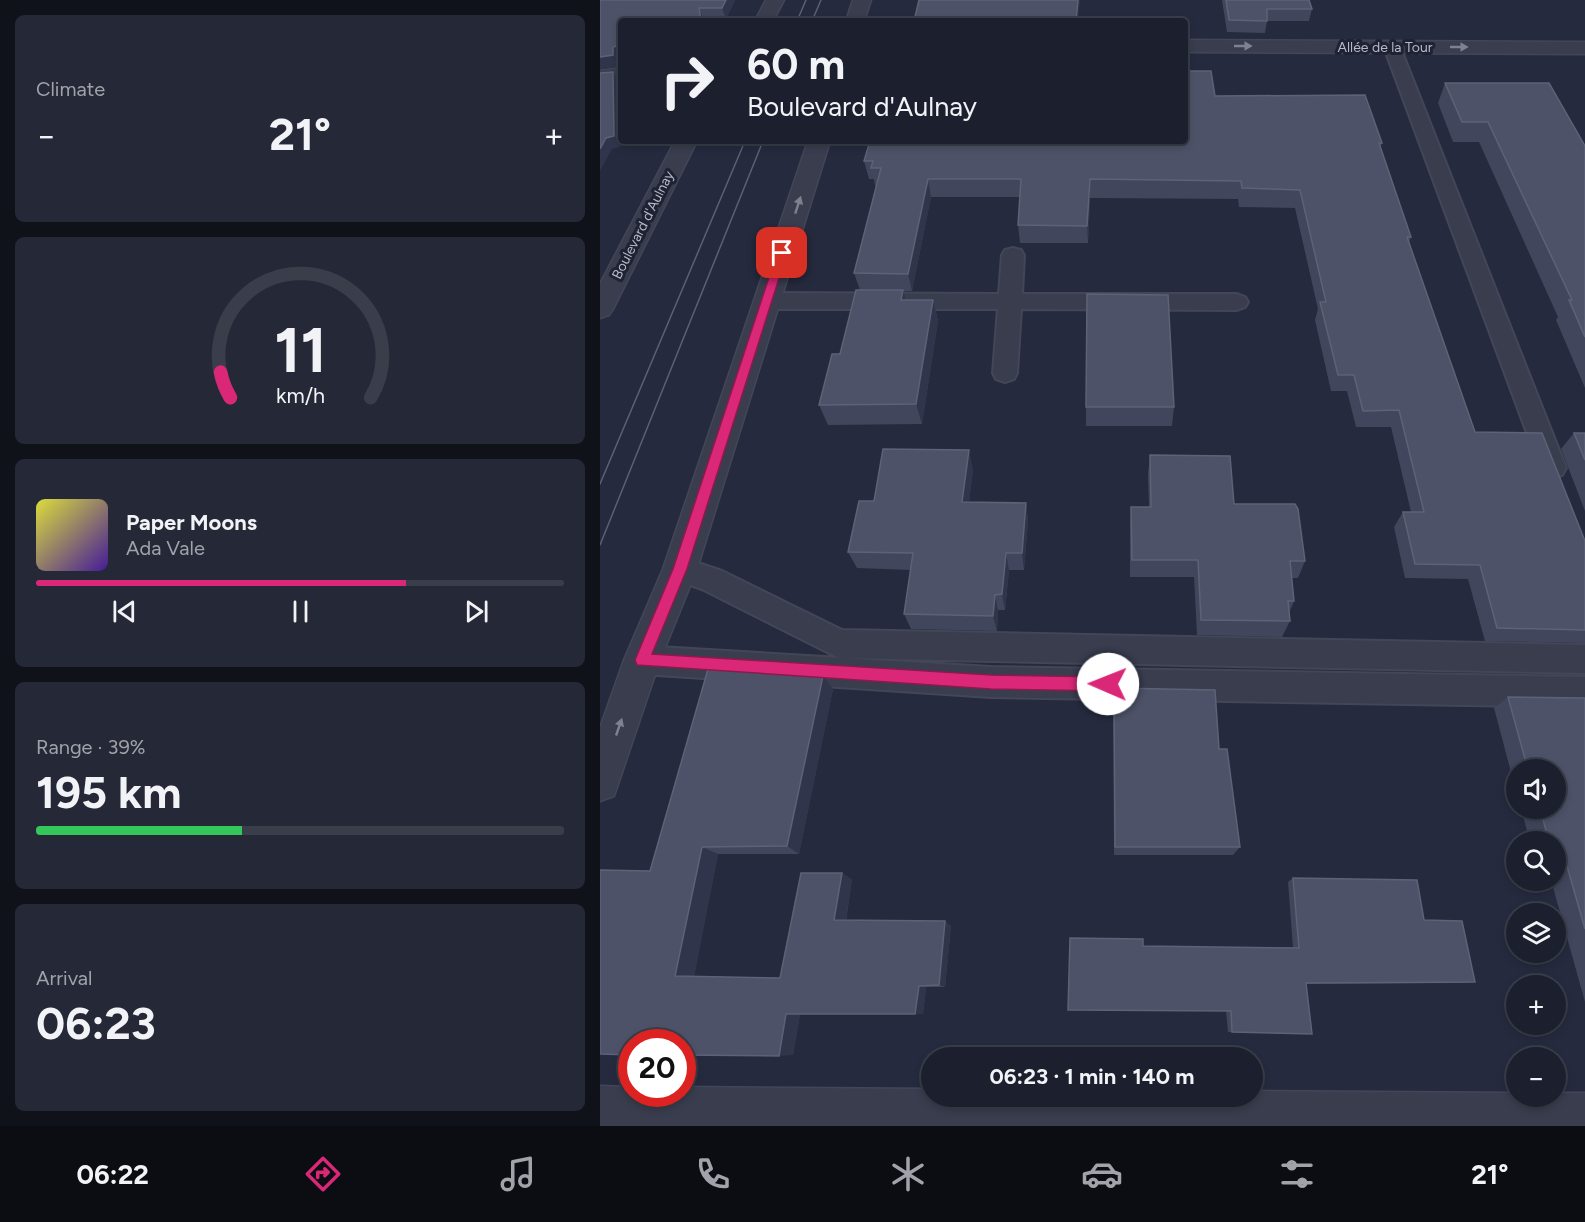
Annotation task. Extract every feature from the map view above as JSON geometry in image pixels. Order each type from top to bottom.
[{"type":"street","points":[[765,18],[774,0]]},
{"type":"street","points":[[856,18],[862,0]]},
{"type":"street","name":"Allée de la Tour","points":[[1188,46],[1585,48]]},
{"type":"street","points":[[600,77],[618,74]]},
{"type":"street","name":"Boulevard d'Aulnay","points":[[600,309],[684,144]]},
{"type":"street","points":[[600,782],[642,660],[680,569],[818,144]]},
{"type":"street","points":[[600,1110],[1585,1117]]},
{"type":"lane","points":[[1392,47],[1562,490]]},
{"type":"lane","points":[[1005,373],[1013,255]]},
{"type":"lane","points":[[766,301],[1237,302]]},
{"type":"lane","points":[[680,569],[712,580],[839,644],[1585,659]]},
{"type":"lane","points":[[642,660],[991,682],[1585,692]]},
{"type":"building","points":[[600,0],[726,0],[722,8],[699,8],[701,18],[618,18],[618,46],[613,47],[613,55],[600,57]]},
{"type":"building","points":[[919,0],[1078,0],[1076,18],[915,18]]},
{"type":"building","points":[[1226,0],[1309,0],[1312,9],[1267,9],[1267,21],[1229,20]]},
{"type":"building","points":[[1188,71],[1211,71],[1215,96],[1365,95],[1411,237],[1407,237],[1475,432],[1542,433],[1585,541],[1585,630],[1497,628],[1480,565],[1415,564],[1403,512],[1424,512],[1399,410],[1363,411],[1354,375],[1338,375],[1320,302],[1326,302],[1300,190],[1242,188],[1241,181],[1090,179],[1087,226],[1018,225],[1021,179],[928,179],[908,274],[854,273],[881,168],[871,168],[873,161],[864,161],[869,144],[1188,144]]},
{"type":"building","points":[[613,72],[614,136],[606,138],[600,149],[600,73]]},
{"type":"building","points":[[1445,83],[1549,83],[1585,146],[1585,337],[1569,300],[1572,300],[1488,122],[1462,122]]},
{"type":"building","points":[[856,290],[903,290],[901,300],[933,300],[916,404],[819,405],[832,354],[840,354]]},
{"type":"building","points":[[1087,294],[1168,295],[1174,407],[1086,407]]},
{"type":"building","points":[[1574,433],[1585,433],[1585,460]]},
{"type":"building","points":[[883,449],[969,450],[962,502],[1026,503],[1022,553],[1006,553],[1002,594],[995,595],[993,616],[904,614],[913,553],[848,552],[859,501],[874,501]]},
{"type":"building","points":[[1150,455],[1230,456],[1234,504],[1295,504],[1298,509],[1305,561],[1290,561],[1294,601],[1288,601],[1290,621],[1201,620],[1198,560],[1132,560],[1131,507],[1151,507]]},
{"type":"building","points":[[708,669],[823,676],[787,846],[702,847],[675,976],[780,978],[801,873],[842,873],[834,920],[945,921],[939,985],[919,986],[915,1014],[786,1014],[779,1056],[696,1055],[696,1029],[618,1029],[618,1055],[600,1054],[600,870],[650,871]]},
{"type":"building","points":[[1114,688],[1215,690],[1219,749],[1227,749],[1240,847],[1115,847]]},
{"type":"building","points":[[1508,697],[1585,698],[1585,929],[1566,862],[1566,831],[1546,831],[1543,819],[1566,819],[1566,759],[1525,759]]},
{"type":"building","points":[[1293,878],[1417,880],[1424,920],[1462,921],[1475,982],[1306,983],[1312,1034],[1232,1032],[1231,1011],[1068,1010],[1070,938],[1143,939],[1143,946],[1299,948]]},
{"type":"tram line","points":[[798,18],[806,0]]},
{"type":"tram line","points":[[813,18],[821,0]]},
{"type":"tram line","points":[[600,484],[744,144]]},
{"type":"tram line","points":[[600,545],[762,144]]},
{"type":"route","points":[[782,253],[680,569],[642,660],[991,682],[1108,684]]}]
